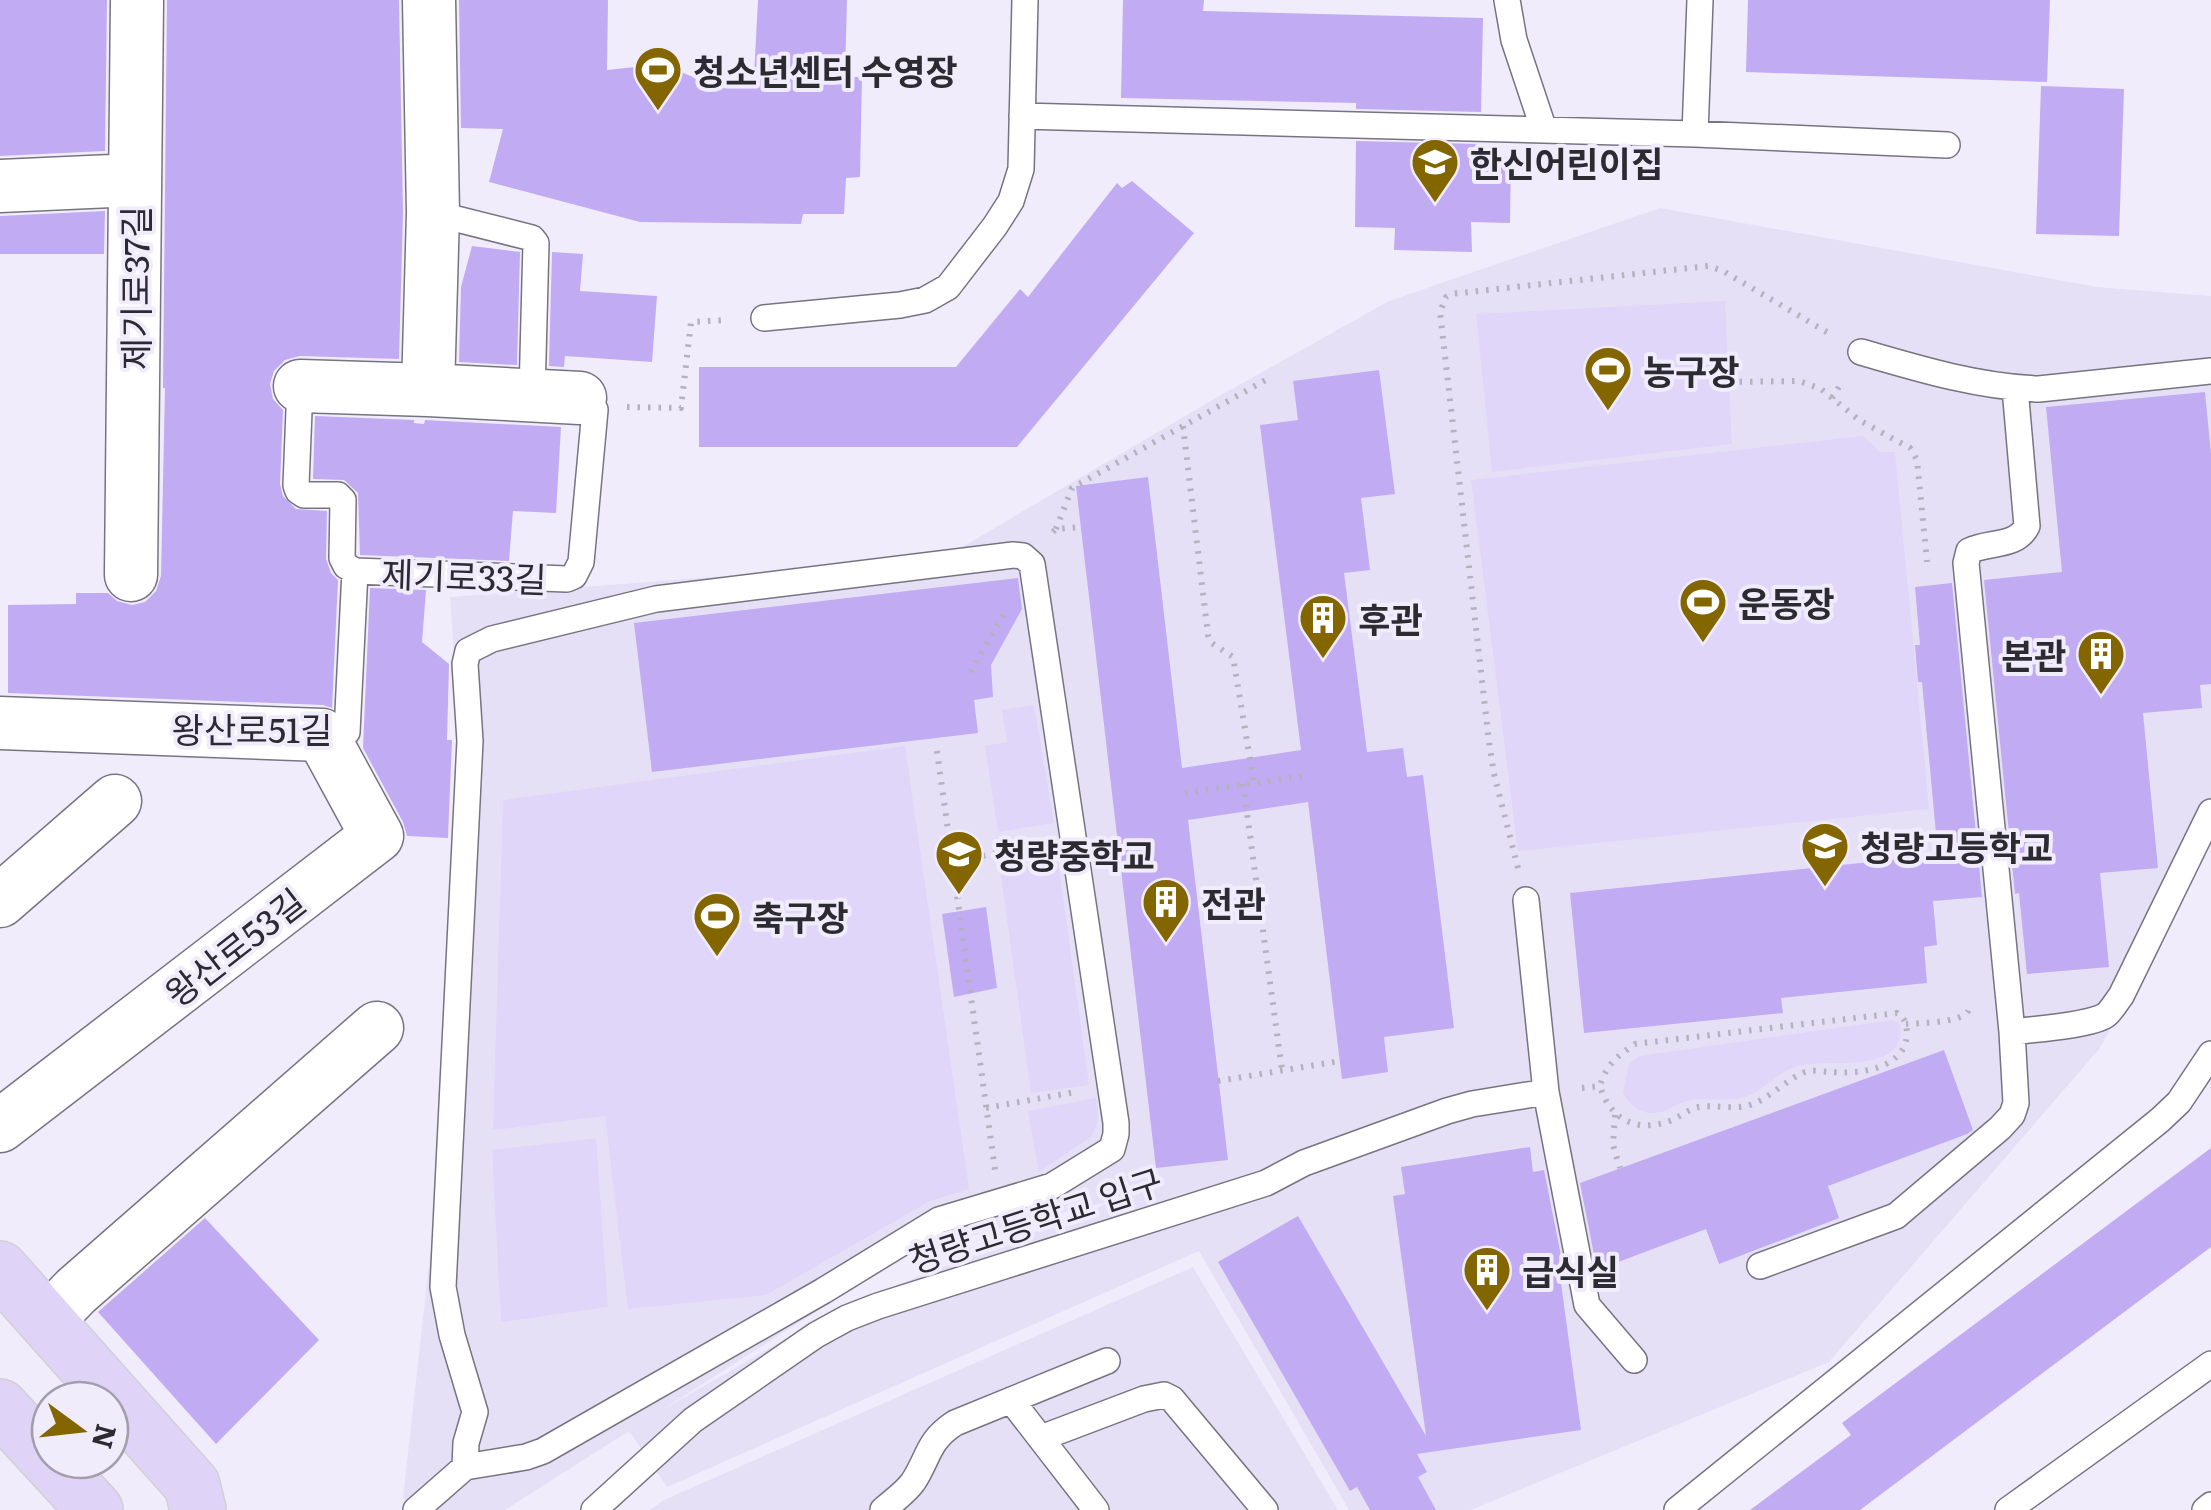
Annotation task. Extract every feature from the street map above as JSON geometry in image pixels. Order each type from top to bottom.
[{"type":"main road","points":[[0,1269],[192,1485],[198,1510]]},
{"type":"main road","points":[[0,1407],[95,1510]]},
{"type":"street","name":"제기로37길","points":[[131,576],[137,0]]},
{"type":"street","points":[[428,390],[433,213],[429,0]]},
{"type":"street","points":[[0,186],[134,180]]},
{"type":"street","name":"제기로33길","points":[[300,386],[568,399]]},
{"type":"street","name":"왕산로51길","points":[[0,723],[322,735]]},
{"type":"street","name":"왕산로53길","points":[[0,1126],[377,836],[322,735]]},
{"type":"street","points":[[0,901],[115,801]]},
{"type":"street","points":[[47,1321],[76,1291],[377,1028]]},
{"type":"lane","points":[[764,318],[900,306],[925,300],[948,287],[995,226],[1010,201],[1020,169],[1025,0]]},
{"type":"lane","points":[[1507,0],[1514,40],[1544,130]]},
{"type":"lane","points":[[1695,134],[1700,0]]},
{"type":"lane","points":[[1022,116],[1695,134],[1947,145]]},
{"type":"lane","name":"제기로33길","points":[[300,386],[296,485],[304,495],[338,495],[342,500],[342,558],[346,566],[355,571],[567,579],[579,570],[595,410],[568,399],[536,242],[433,213]]},
{"type":"lane","points":[[1862,352],[1928,372],[2015,388],[2039,389],[2211,370]]},
{"type":"lane","points":[[1760,1266],[1896,1216],[2000,1128],[2012,1116],[2016,1103],[1966,563],[1970,552],[1981,546],[2012,541],[2022,536],[2027,526],[2015,388]]},
{"type":"lane","points":[[416,1510],[466,1467],[543,1451],[823,1291],[938,1220],[1052,1186],[1112,1148],[1116,1134],[1110,1086],[1032,564],[1024,556],[656,598],[492,639],[468,651],[465,664],[470,741],[444,1287],[452,1335],[475,1412],[466,1443],[466,1467]]},
{"type":"lane","name":"왕산로51길","points":[[322,735],[348,732],[355,571]]},
{"type":"lane","points":[[2012,1032],[2090,1021],[2110,1011],[2121,996],[2211,812]]},
{"type":"lane","points":[[1526,900],[1546,1092],[1587,1305],[1634,1360]]},
{"type":"lane","points":[[1676,1510],[2160,1120],[2179,1102],[2211,1054]]},
{"type":"lane","name":"청량고등학교 입구","points":[[594,1510],[692,1420],[847,1318],[1266,1183],[1304,1163],[1447,1111],[1546,1092]]},
{"type":"lane","points":[[883,1510],[912,1483],[927,1451],[955,1423],[1108,1361]]},
{"type":"lane","points":[[2008,1510],[2211,1364]]},
{"type":"lane","points":[[1040,1438],[1164,1395],[1172,1399],[1265,1510]]},
{"type":"lane","points":[[1010,1400],[1096,1510]]},
{"type":"lane","points":[[2205,1510],[2211,1506]]},
{"type":"path","points":[[1526,900],[1489,742],[1440,312],[1446,298],[1451,294],[1708,266],[1862,352],[1832,398]]},
{"type":"path","points":[[568,399],[681,408],[692,322],[764,318]]},
{"type":"path","points":[[1056,529],[1072,488],[1271,376]]},
{"type":"path","points":[[1729,382],[1799,381],[1821,389],[1859,420],[1910,448],[1917,460],[1928,579]]},
{"type":"path","points":[[1183,426],[1208,635],[1210,642],[1233,657],[1254,782]]},
{"type":"path","points":[[937,751],[999,1201]]},
{"type":"path","points":[[1184,793],[1304,776]]},
{"type":"path","points":[[1243,784],[1282,1070]]},
{"type":"path","points":[[1906,1024],[1957,1019],[1966,1015],[1969,1002]]},
{"type":"path","points":[[1898,1013],[1906,1024],[1906,1042],[1899,1056],[1883,1066],[1866,1072],[1804,1072],[1752,1105],[1698,1107],[1671,1120],[1640,1124],[1615,1115],[1600,1086],[1604,1072],[1617,1055],[1634,1044],[1898,1013]]},
{"type":"path","points":[[1218,1081],[1340,1061]]},
{"type":"path","points":[[986,1108],[1110,1086]]},
{"type":"path","points":[[1546,1092],[1600,1086]]},
{"type":"path","points":[[1615,1115],[1612,1136],[1620,1168]]},
{"type":"shaded area","points":[[1660,208],[2097,287],[2211,296],[2211,844],[2100,1048],[1829,1362],[1471,1510],[1349,1510],[1199,1251],[667,1487],[629,1431],[505,1510],[415,1510],[403,1498],[445,1121],[460,736],[450,597],[940,560],[1389,301]],"holes":[[[1119,1199],[843,1306],[662,1410],[911,1251]]]},
{"type":"shaded area","name":"농구장","points":[[1725,301],[1732,444],[1492,472],[1476,314]]},
{"type":"shaded area","name":"운동장","points":[[1863,436],[1880,452],[1895,452],[1929,809],[1518,851],[1471,480]]},
{"type":"shaded area","points":[[1034,705],[1054,823],[998,832],[985,746],[1007,742],[1002,710]]},
{"type":"shaded area","name":"축구장","points":[[905,746],[969,1189],[930,1201],[766,1295],[628,1309],[605,1116],[493,1130],[503,800]]},
{"type":"shaded area","points":[[1058,861],[1089,1085],[1031,1093],[1000,869]]},
{"type":"shaded area","points":[[1893,1020],[1900,1024],[1900,1039],[1884,1056],[1799,1066],[1745,1097],[1691,1100],[1649,1113],[1635,1108],[1623,1093],[1629,1064],[1639,1056]]},
{"type":"shaded area","points":[[1096,1098],[1098,1121],[1091,1137],[1039,1172],[1028,1111]]},
{"type":"shaded area","points":[[596,1138],[608,1307],[501,1322],[492,1150]]},
{"type":"shaded area","points":[[1193,1267],[1338,1510],[650,1510],[664,1500]]},
{"type":"building","points":[[0,0],[107,0],[105,151],[0,156]]},
{"type":"building","points":[[167,0],[399,0],[403,213],[399,359],[300,356],[285,360],[274,371],[270,384],[273,399],[283,410],[283,496],[296,509],[327,511],[326,559],[338,580],[332,708],[8,693],[8,605],[76,604],[76,593],[108,593],[117,601],[132,605],[145,602],[156,591],[161,576]]},
{"type":"building","points":[[459,0],[608,0],[607,70],[663,64],[695,78],[754,76],[758,0],[847,0],[845,77],[862,77],[860,177],[846,178],[844,214],[803,214],[801,224],[640,222],[489,182],[503,129],[461,128]]},
{"type":"building","points":[[1123,0],[1204,0],[1203,11],[1483,18],[1481,112],[1356,109],[1356,103],[1121,98]]},
{"type":"building","points":[[1748,0],[2050,0],[2047,82],[1746,72]]},
{"type":"building","points":[[2041,86],[2124,89],[2119,236],[2036,234]]},
{"type":"building","points":[[1356,141],[1480,144],[1480,156],[1511,157],[1510,223],[1471,222],[1472,252],[1394,250],[1395,228],[1355,227]]},
{"type":"building","points":[[1132,181],[1194,233],[1017,447],[699,447],[699,367],[956,367],[1020,289],[1028,297],[1117,183],[1122,188]]},
{"type":"building","points":[[105,211],[104,254],[0,254],[0,216]]},
{"type":"building","points":[[472,246],[520,252],[517,365],[459,362],[461,287]]},
{"type":"building","points":[[552,252],[583,254],[580,291],[657,296],[652,362],[565,356],[564,367],[549,366]]},
{"type":"building","points":[[1379,370],[1395,494],[1361,498],[1370,570],[1344,573],[1367,752],[1403,748],[1407,777],[1423,775],[1454,1028],[1384,1037],[1388,1072],[1342,1079],[1308,802],[1188,820],[1228,1160],[1156,1168],[1076,486],[1148,477],[1182,768],[1301,750],[1260,425],[1298,420],[1293,381]]},
{"type":"building","name":"본관","points":[[2205,392],[2211,454],[2211,684],[2200,685],[2202,708],[2143,713],[2158,868],[2100,873],[2109,967],[2027,974],[2019,893],[2015,894],[1984,580],[2062,572],[2046,407]]},
{"type":"building","points":[[315,416],[414,420],[424,424],[425,420],[561,427],[556,513],[513,511],[509,561],[360,555],[358,493],[344,480],[313,479]]},
{"type":"building","points":[[1018,578],[1022,609],[991,665],[993,697],[974,700],[978,733],[652,772],[634,623]]},
{"type":"building","points":[[1952,583],[1982,897],[1933,901],[1937,945],[1924,947],[1927,983],[1781,998],[1783,1013],[1584,1033],[1570,893],[1938,855],[1922,682],[1918,682],[1915,645],[1920,645],[1915,587]]},
{"type":"building","points":[[370,588],[426,590],[422,642],[449,664],[447,740],[452,740],[448,838],[407,836],[363,748]]},
{"type":"building","points":[[986,907],[997,988],[954,997],[942,914]]},
{"type":"building","points":[[1944,1050],[1973,1130],[1828,1186],[1839,1218],[1719,1264],[1706,1229],[1597,1270],[1580,1183]]},
{"type":"building","points":[[1530,1147],[1533,1172],[1544,1170],[1566,1281],[1561,1283],[1581,1430],[1417,1454],[1427,1472],[1418,1477],[1436,1510],[1370,1510],[1357,1487],[1350,1491],[1218,1262],[1298,1216],[1426,1436],[1393,1196],[1405,1194],[1401,1167]]},
{"type":"building","points":[[2211,1148],[2211,1247],[1860,1510],[1750,1510],[1851,1435],[1842,1423]]},
{"type":"building","points":[[205,1218],[319,1340],[216,1444],[98,1312]]},
{"type":"place","name":"청소년센터 수영장","points":[[658,112]]},
{"type":"place","name":"한신어린이집","points":[[1435,204]]},
{"type":"place","name":"농구장","points":[[1608,412]]},
{"type":"place","name":"운동장","points":[[1703,644]]},
{"type":"place","name":"후관","points":[[1323,660]]},
{"type":"place","name":"본관","points":[[2101,696]]},
{"type":"place","name":"청량고등학교","points":[[1825,888]]},
{"type":"place","name":"청량중학교","points":[[959,896]]},
{"type":"place","name":"전관","points":[[1166,944]]},
{"type":"place","name":"축구장","points":[[717,958]]},
{"type":"place","name":"급식실","points":[[1487,1312]]}]
